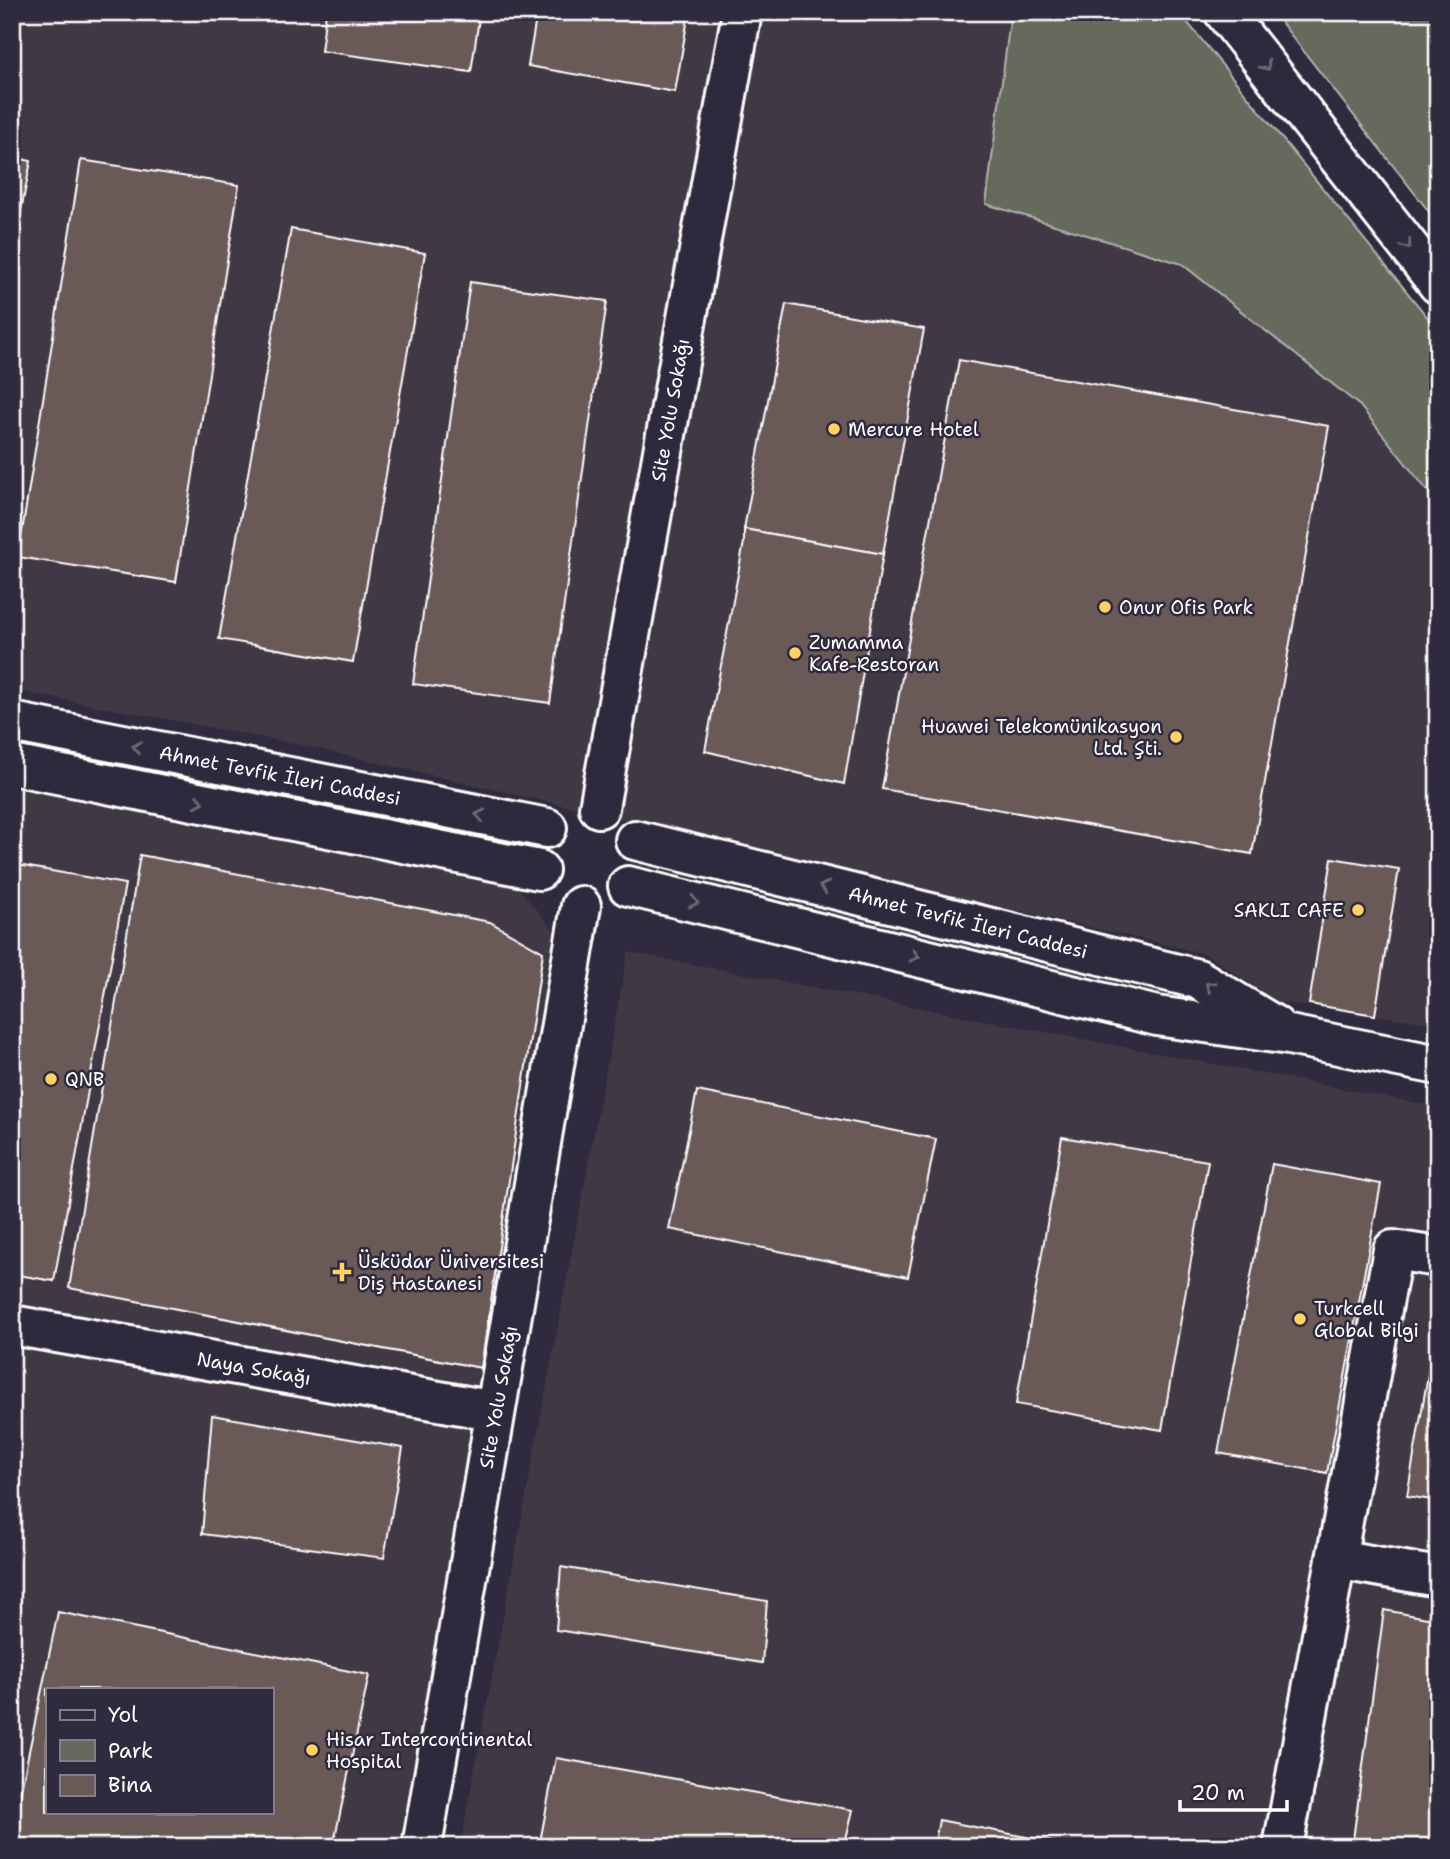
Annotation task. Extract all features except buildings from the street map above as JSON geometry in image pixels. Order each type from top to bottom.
[{"type":"main road","name":"Site Yolu Sokağı","points":[[598,808],[741,12]]},
{"type":"main road","points":[[1224,12],[1438,284]]},
{"type":"main road","name":"Ahmet Tevfik İleri Caddesi","points":[[12,722],[547,828]]},
{"type":"main road","points":[[12,765],[539,870]]},
{"type":"main road","points":[[598,808],[614,815],[626,826],[635,840],[635,872],[628,886],[607,902],[581,906],[567,902],[545,883],[539,870],[540,841],[557,817],[570,810],[598,808]]},
{"type":"main road","name":"Ahmet Tevfik İleri Caddesi","points":[[635,840],[1198,979],[1289,1035]]},
{"type":"main road","name":"Ahmet Tevfik İleri Caddesi","points":[[628,886],[1157,1016],[1289,1035],[1438,1065]]},
{"type":"main road","name":"Site Yolu Sokağı","points":[[422,1847],[581,906]]},
{"type":"main road","points":[[1283,1847],[1393,1250],[1438,1257]]},
{"type":"main road","name":"Naya Sokağı","points":[[12,1325],[495,1411]]},
{"type":"main road","points":[[1336,1559],[1438,1577]]},
{"type":"shaded area","points":[[12,12],[1011,12],[986,204],[1182,264],[1360,406],[1438,504],[1438,1024],[1278,1002],[1206,954],[297,744],[12,690]]},
{"type":"shaded area","points":[[12,787],[517,886],[555,932],[424,1847],[12,1847]]},
{"type":"shaded area","points":[[628,952],[1438,1107],[1438,1847],[460,1847]]},
{"type":"green space","points":[[1011,12],[1179,12],[1438,330],[1438,504],[1360,406],[1182,264],[986,204]]},
{"type":"green space","points":[[1273,12],[1438,12],[1438,223]]},
{"type":"place","name":"Mercure Hotel","points":[[834,429]]},
{"type":"place","name":"Onur Ofis Park","points":[[1105,607]]},
{"type":"place","name":"Zumamma Kafe-Restoran","points":[[795,653]]},
{"type":"place","name":"Huawei Telekomünikasyon Ltd. Şti.","points":[[1176,737]]},
{"type":"place","name":"SAKLI CAFE","points":[[1358,910]]},
{"type":"place","name":"QNB","points":[[51,1079]]},
{"type":"place","name":"Üsküdar Üniversitesi Diş Hastanesi","points":[[342,1272]]},
{"type":"place","name":"Turkcell Global Bilgi","points":[[1300,1319]]},
{"type":"place","name":"Hisar Intercontinental Hospital","points":[[312,1750]]}]
